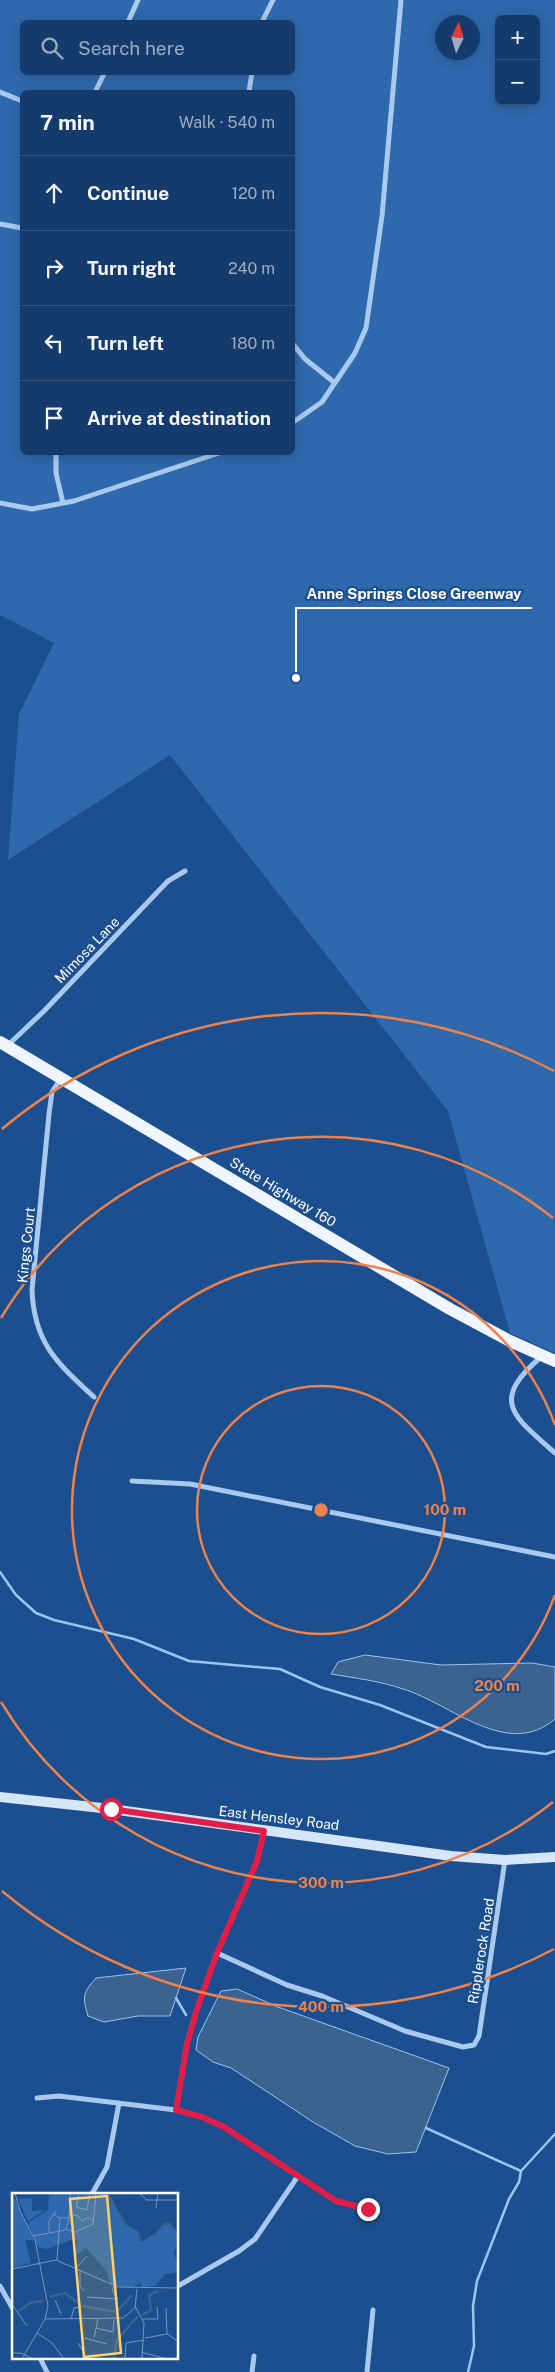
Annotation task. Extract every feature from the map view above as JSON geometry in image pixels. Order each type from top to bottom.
[{"type":"main road","name":"State Highway 160","points":[[3,1044],[450,1309],[555,1361]]},
{"type":"main road","name":"East Hensley Road","points":[[0,1797],[111,1809],[451,1856],[505,1860],[555,1857]]},
{"type":"street","points":[[129,20],[138,0]]},
{"type":"street","points":[[263,20],[273,0]]},
{"type":"street","points":[[295,421],[322,402],[355,352],[366,328],[382,216],[401,0]]},
{"type":"street","points":[[96,90],[104,75]]},
{"type":"street","points":[[249,90],[252,75]]},
{"type":"street","points":[[0,92],[20,100]]},
{"type":"street","points":[[0,224],[20,228]]},
{"type":"street","points":[[295,347],[305,359],[335,383]]},
{"type":"street","points":[[56,455],[56,473],[63,503]]},
{"type":"street","points":[[0,503],[32,509],[63,503],[213,455]]},
{"type":"street","name":"Mimosa Lane","points":[[3,1044],[44,1011],[168,881],[185,871]]},
{"type":"street","name":"Kings Court","points":[[62,1078],[52,1092],[49,1114],[32,1290],[33,1312],[39,1334],[46,1346],[74,1378],[94,1397]]},
{"type":"street","points":[[543,1356],[519,1379],[511,1400],[518,1419],[527,1430],[555,1453]]},
{"type":"street","points":[[132,1481],[190,1484],[555,1557]]},
{"type":"street","points":[[176,2110],[187,2044],[197,2009],[217,1953],[257,1861],[264,1831]]},
{"type":"street","name":"Ripplerock Road","points":[[217,1953],[287,1985],[322,1996],[405,2031],[463,2047],[474,2045],[479,2036],[505,1860]]},
{"type":"street","points":[[37,2098],[59,2096],[176,2110],[202,2117],[224,2127],[336,2201],[368,2209]]},
{"type":"street","points":[[93,2193],[107,2167],[119,2103]]},
{"type":"street","points":[[179,2285],[239,2251],[255,2239],[298,2176]]},
{"type":"street","points":[[0,2286],[12,2307]]},
{"type":"street","points":[[367,2372],[373,2310]]},
{"type":"street","points":[[252,2372],[254,2356]]},
{"type":"street","points":[[41,2360],[47,2372]]},
{"type":"shaded area","points":[[0,0],[555,0],[555,1353],[510,1333],[448,1111],[170,755],[8,860],[19,714],[54,643],[0,615]]},
{"type":"shaded area","points":[[365,1655],[441,1665],[532,1663],[555,1667],[555,1719],[537,1730],[518,1734],[498,1731],[479,1725],[403,1689],[331,1674],[338,1662]]},
{"type":"shaded area","points":[[186,1968],[170,2016],[138,2016],[104,2022],[88,2016],[84,1999],[88,1987],[96,1978]]},
{"type":"shaded area","points":[[237,1989],[278,2007],[449,2068],[416,2152],[388,2154],[355,2146],[313,2122],[231,2068],[213,2062],[196,2050],[198,2037],[221,1991]]},
{"type":"waterway","points":[[0,1572],[16,1595],[36,1613],[54,1620],[134,1639],[189,1661],[280,1669],[320,1687],[380,1705],[486,1747],[546,1754],[555,1751]]},
{"type":"waterway","points":[[176,1998],[186,2015]]},
{"type":"waterway","points":[[426,2128],[521,2171]]},
{"type":"waterway","points":[[468,2372],[474,2346],[473,2306],[477,2281],[509,2199],[519,2182],[521,2171],[555,2134]]},
{"type":"place","name":"Anne Springs Close Greenway","points":[[296,678]]},
{"type":"route","points":[[111,1809],[264,1831],[257,1861],[217,1953],[197,2009],[187,2044],[176,2110],[202,2117],[224,2127],[336,2201],[349,2206],[368,2209]]}]
